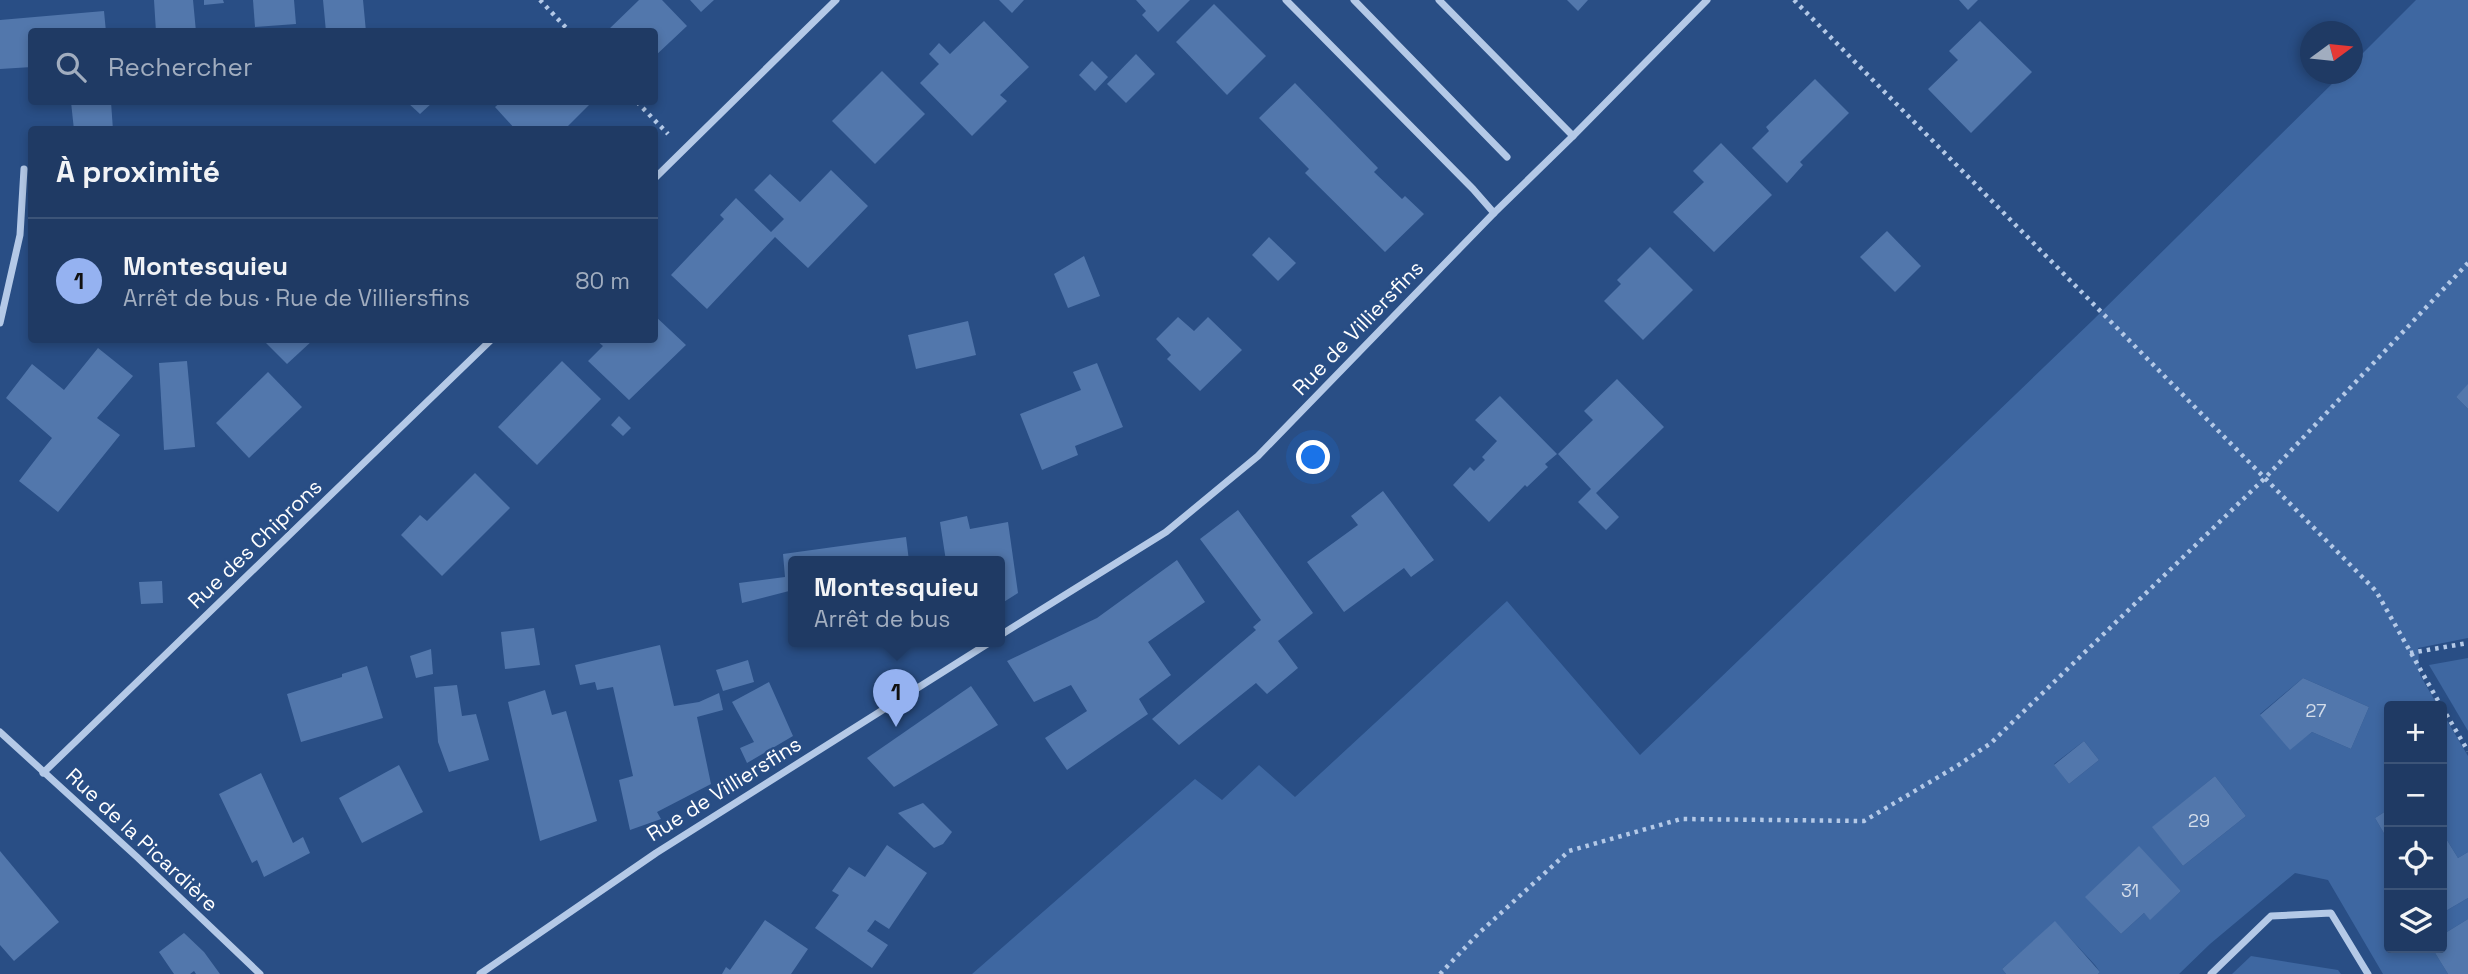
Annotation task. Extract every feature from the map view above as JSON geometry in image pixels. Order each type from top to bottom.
[{"type":"street","points":[[658,175],[836,0]]},
{"type":"street","points":[[1286,0],[1494,213]]},
{"type":"street","points":[[1354,0],[1507,157]]},
{"type":"street","points":[[1439,0],[1573,136]]},
{"type":"street","name":"Rue de Villiersfins","points":[[1005,632],[1166,532],[1258,456],[1706,0]]},
{"type":"street","points":[[0,323],[20,235],[24,169]]},
{"type":"street","name":"Rue des Chiprons","points":[[43,773],[488,343]]},
{"type":"street","name":"Rue de Villiersfins","points":[[480,974],[656,853],[982,647]]},
{"type":"street","name":"Rue de la Picardière","points":[[0,733],[137,857],[260,974]]},
{"type":"street","points":[[2211,974],[2271,916],[2331,913],[2368,974]]},
{"type":"path","points":[[540,0],[566,28]]},
{"type":"path","points":[[1794,0],[2376,591],[2438,701]]},
{"type":"path","points":[[640,105],[684,150]]},
{"type":"path","points":[[1440,974],[1479,933],[1569,851],[1681,819],[1864,821],[1991,743],[2266,477],[2468,263]]},
{"type":"path","points":[[2410,653],[2468,643]]},
{"type":"path","points":[[2447,715],[2468,751]]},
{"type":"shaded area","points":[[2416,0],[2468,0],[2468,385],[2456,397],[2468,409],[2468,638],[2418,648],[2420,675],[2435,701],[2384,701],[2384,812],[2375,818],[2384,833],[2384,953],[2435,953],[2448,974],[2383,974],[2328,880],[2295,873],[2210,944],[2179,974],[2098,974],[2100,972],[2095,965],[2055,922],[2002,969],[2006,974],[972,974],[1195,779],[1222,800],[1259,765],[1295,797],[1507,601],[1640,755],[2093,320],[2332,84],[2363,84],[2363,53]],"holes":[[[2303,678],[2369,707],[2351,749],[2312,732],[2290,749],[2260,714]],[[2084,741],[2099,760],[2069,784],[2054,764]],[[2215,776],[2246,816],[2183,866],[2153,827]],[[2139,847],[2181,891],[2150,919],[2144,913],[2121,934],[2086,897]]]},
{"type":"shaded area","points":[[2468,658],[2468,731],[2429,665]]},
{"type":"shaded area","points":[[2447,720],[2468,756],[2468,852],[2458,858],[2447,840]]},
{"type":"shaded area","points":[[2468,898],[2468,919],[2447,932],[2447,910]]},
{"type":"shaded area","points":[[2251,956],[2338,970],[2341,974],[2232,974]]},
{"type":"building","points":[[154,0],[193,0],[196,28],[156,28]]},
{"type":"building","points":[[204,0],[223,0],[224,3],[204,5]]},
{"type":"building","points":[[253,0],[294,0],[296,24],[255,27]]},
{"type":"building","points":[[323,0],[363,0],[366,28],[326,28]]},
{"type":"building","points":[[639,0],[662,0],[687,26],[658,53],[658,28],[610,28]]},
{"type":"building","points":[[690,0],[714,0],[701,12]]},
{"type":"building","points":[[999,0],[1024,0],[1012,13]]},
{"type":"building","points":[[1136,0],[1190,0],[1158,32],[1142,15],[1146,11]]},
{"type":"building","points":[[1567,0],[1588,0],[1578,11]]},
{"type":"building","points":[[1959,0],[1978,0],[1968,10]]},
{"type":"building","points":[[1214,4],[1266,56],[1227,95],[1176,42]]},
{"type":"building","points":[[104,11],[106,28],[28,28],[28,67],[0,69],[0,20]]},
{"type":"building","points":[[984,21],[1029,67],[1000,95],[1007,101],[972,136],[920,83],[939,64],[929,54],[939,43],[950,54]]},
{"type":"building","points":[[1980,21],[2032,72],[1971,133],[1928,89],[1958,60],[1949,51]]},
{"type":"building","points":[[1136,54],[1155,74],[1126,103],[1107,84]]},
{"type":"building","points":[[1092,61],[1108,77],[1095,91],[1079,75]]},
{"type":"building","points":[[882,71],[925,114],[875,164],[832,121]]},
{"type":"building","points":[[1815,79],[1849,113],[1800,162],[1803,165],[1787,183],[1752,148],[1769,131],[1766,127]]},
{"type":"building","points":[[1295,83],[1378,168],[1374,172],[1402,199],[1405,196],[1424,214],[1385,252],[1305,173],[1309,169],[1259,118]]},
{"type":"building","points":[[71,105],[111,105],[113,126],[74,126]]},
{"type":"building","points":[[410,105],[430,105],[420,114]]},
{"type":"building","points":[[589,105],[568,126],[512,126],[495,107]]},
{"type":"building","points":[[1721,143],[1772,195],[1714,252],[1673,212],[1704,182],[1693,171]]},
{"type":"building","points":[[831,170],[868,206],[808,268],[775,237],[707,309],[671,275],[724,219],[720,215],[736,198],[771,232],[784,219],[754,190],[770,174],[800,202]]},
{"type":"building","points":[[1887,231],[1921,266],[1895,292],[1860,257]]},
{"type":"building","points":[[1269,237],[1296,263],[1278,281],[1252,255]]},
{"type":"building","points":[[1650,247],[1693,290],[1643,340],[1604,301],[1621,284],[1617,280]]},
{"type":"building","points":[[1084,256],[1100,296],[1068,308],[1054,274]]},
{"type":"building","points":[[1178,317],[1194,331],[1208,317],[1242,350],[1200,391],[1167,359],[1171,355],[1156,339]]},
{"type":"building","points":[[658,319],[686,345],[629,400],[588,361],[603,346],[600,343],[658,343]]},
{"type":"building","points":[[968,321],[976,355],[916,369],[908,335]]},
{"type":"building","points":[[266,343],[310,343],[287,364]]},
{"type":"building","points":[[98,348],[133,376],[97,418],[120,435],[58,512],[19,481],[52,438],[6,398],[32,364],[64,390]]},
{"type":"building","points":[[187,361],[195,447],[164,450],[159,363]]},
{"type":"building","points":[[562,361],[601,399],[537,465],[498,427]]},
{"type":"building","points":[[1097,363],[1123,427],[1075,446],[1078,455],[1042,470],[1020,414],[1081,390],[1073,372]]},
{"type":"building","points":[[268,372],[302,407],[249,458],[216,423]]},
{"type":"building","points":[[1617,379],[1664,427],[1596,493],[1619,517],[1606,530],[1578,502],[1591,489],[1558,454],[1593,420],[1584,411]]},
{"type":"building","points":[[2468,384],[2468,409],[2456,397]]},
{"type":"building","points":[[1500,396],[1557,454],[1545,464],[1548,467],[1527,487],[1525,485],[1489,522],[1453,485],[1470,467],[1474,471],[1485,460],[1482,457],[1497,441],[1475,420]]},
{"type":"building","points":[[619,416],[631,428],[623,436],[611,425]]},
{"type":"building","points":[[475,473],[510,508],[442,576],[401,535],[420,515],[427,521]]},
{"type":"building","points":[[1383,491],[1434,560],[1411,577],[1404,568],[1344,612],[1307,562],[1358,525],[1351,516]]},
{"type":"building","points":[[1238,510],[1313,613],[1278,641],[1298,668],[1267,694],[1256,683],[1179,745],[1152,719],[1256,630],[1253,627],[1261,620],[1200,539]]},
{"type":"building","points":[[967,516],[970,529],[1008,522],[1018,593],[1005,601],[1005,556],[945,556],[940,522]]},
{"type":"building","points":[[906,537],[908,556],[788,556],[788,591],[742,603],[739,583],[785,577],[783,554]]},
{"type":"building","points":[[1177,560],[1205,602],[1148,642],[1171,675],[1139,699],[1148,714],[1067,770],[1045,738],[1087,711],[1071,685],[1034,702],[1007,661],[1097,618]]},
{"type":"building","points":[[162,581],[163,603],[141,604],[139,582]]},
{"type":"building","points":[[534,628],[540,665],[505,669],[501,632]]},
{"type":"building","points":[[660,645],[674,706],[699,702],[719,693],[723,710],[697,717],[711,784],[657,812],[661,819],[630,830],[619,780],[633,776],[613,687],[597,690],[595,682],[580,685],[575,665]]},
{"type":"building","points":[[431,649],[433,674],[416,678],[410,656]]},
{"type":"building","points":[[748,660],[754,682],[723,691],[716,670]]},
{"type":"building","points":[[367,666],[383,718],[301,742],[287,694],[342,677],[342,674]]},
{"type":"building","points":[[2303,678],[2369,707],[2351,749],[2312,732],[2290,750],[2260,715]]},
{"type":"building","points":[[769,682],[793,736],[747,763],[740,748],[754,742],[732,702]]},
{"type":"building","points":[[457,685],[462,716],[476,714],[489,760],[449,772],[438,742],[434,687]]},
{"type":"building","points":[[971,686],[998,725],[894,787],[867,758]]},
{"type":"building","points":[[545,690],[552,715],[566,711],[597,821],[540,841],[508,702]]},
{"type":"building","points":[[2084,741],[2099,760],[2069,784],[2054,765]]},
{"type":"building","points":[[399,765],[423,812],[362,843],[339,798]]},
{"type":"building","points":[[261,773],[293,843],[303,837],[310,853],[264,877],[257,860],[252,863],[219,794]]},
{"type":"building","points":[[2215,776],[2246,816],[2183,866],[2152,827]]},
{"type":"building","points":[[923,803],[952,832],[943,844],[934,848],[898,813]]},
{"type":"building","points":[[2384,812],[2384,833],[2375,818]]},
{"type":"building","points":[[2447,840],[2458,858],[2468,852],[2468,898],[2447,910]]},
{"type":"building","points":[[887,845],[927,873],[889,929],[875,920],[867,931],[888,945],[872,968],[815,928],[839,895],[832,891],[849,867],[865,877]]},
{"type":"building","points":[[2139,846],[2181,891],[2150,920],[2144,913],[2121,934],[2085,897]]},
{"type":"building","points":[[0,851],[59,922],[14,961],[0,945]]},
{"type":"building","points":[[2468,919],[2468,974],[2448,974],[2435,953],[2447,953],[2447,932]]},
{"type":"building","points":[[765,920],[808,949],[791,974],[722,974],[726,967],[730,970]]},
{"type":"building","points":[[2055,921],[2100,972],[2006,974],[2002,969]]},
{"type":"building","points":[[184,933],[204,952],[220,974],[196,974],[194,971],[190,974],[174,974],[159,952]]},
{"type":"place","name":"Montesquieu","points":[[896,727]]}]
